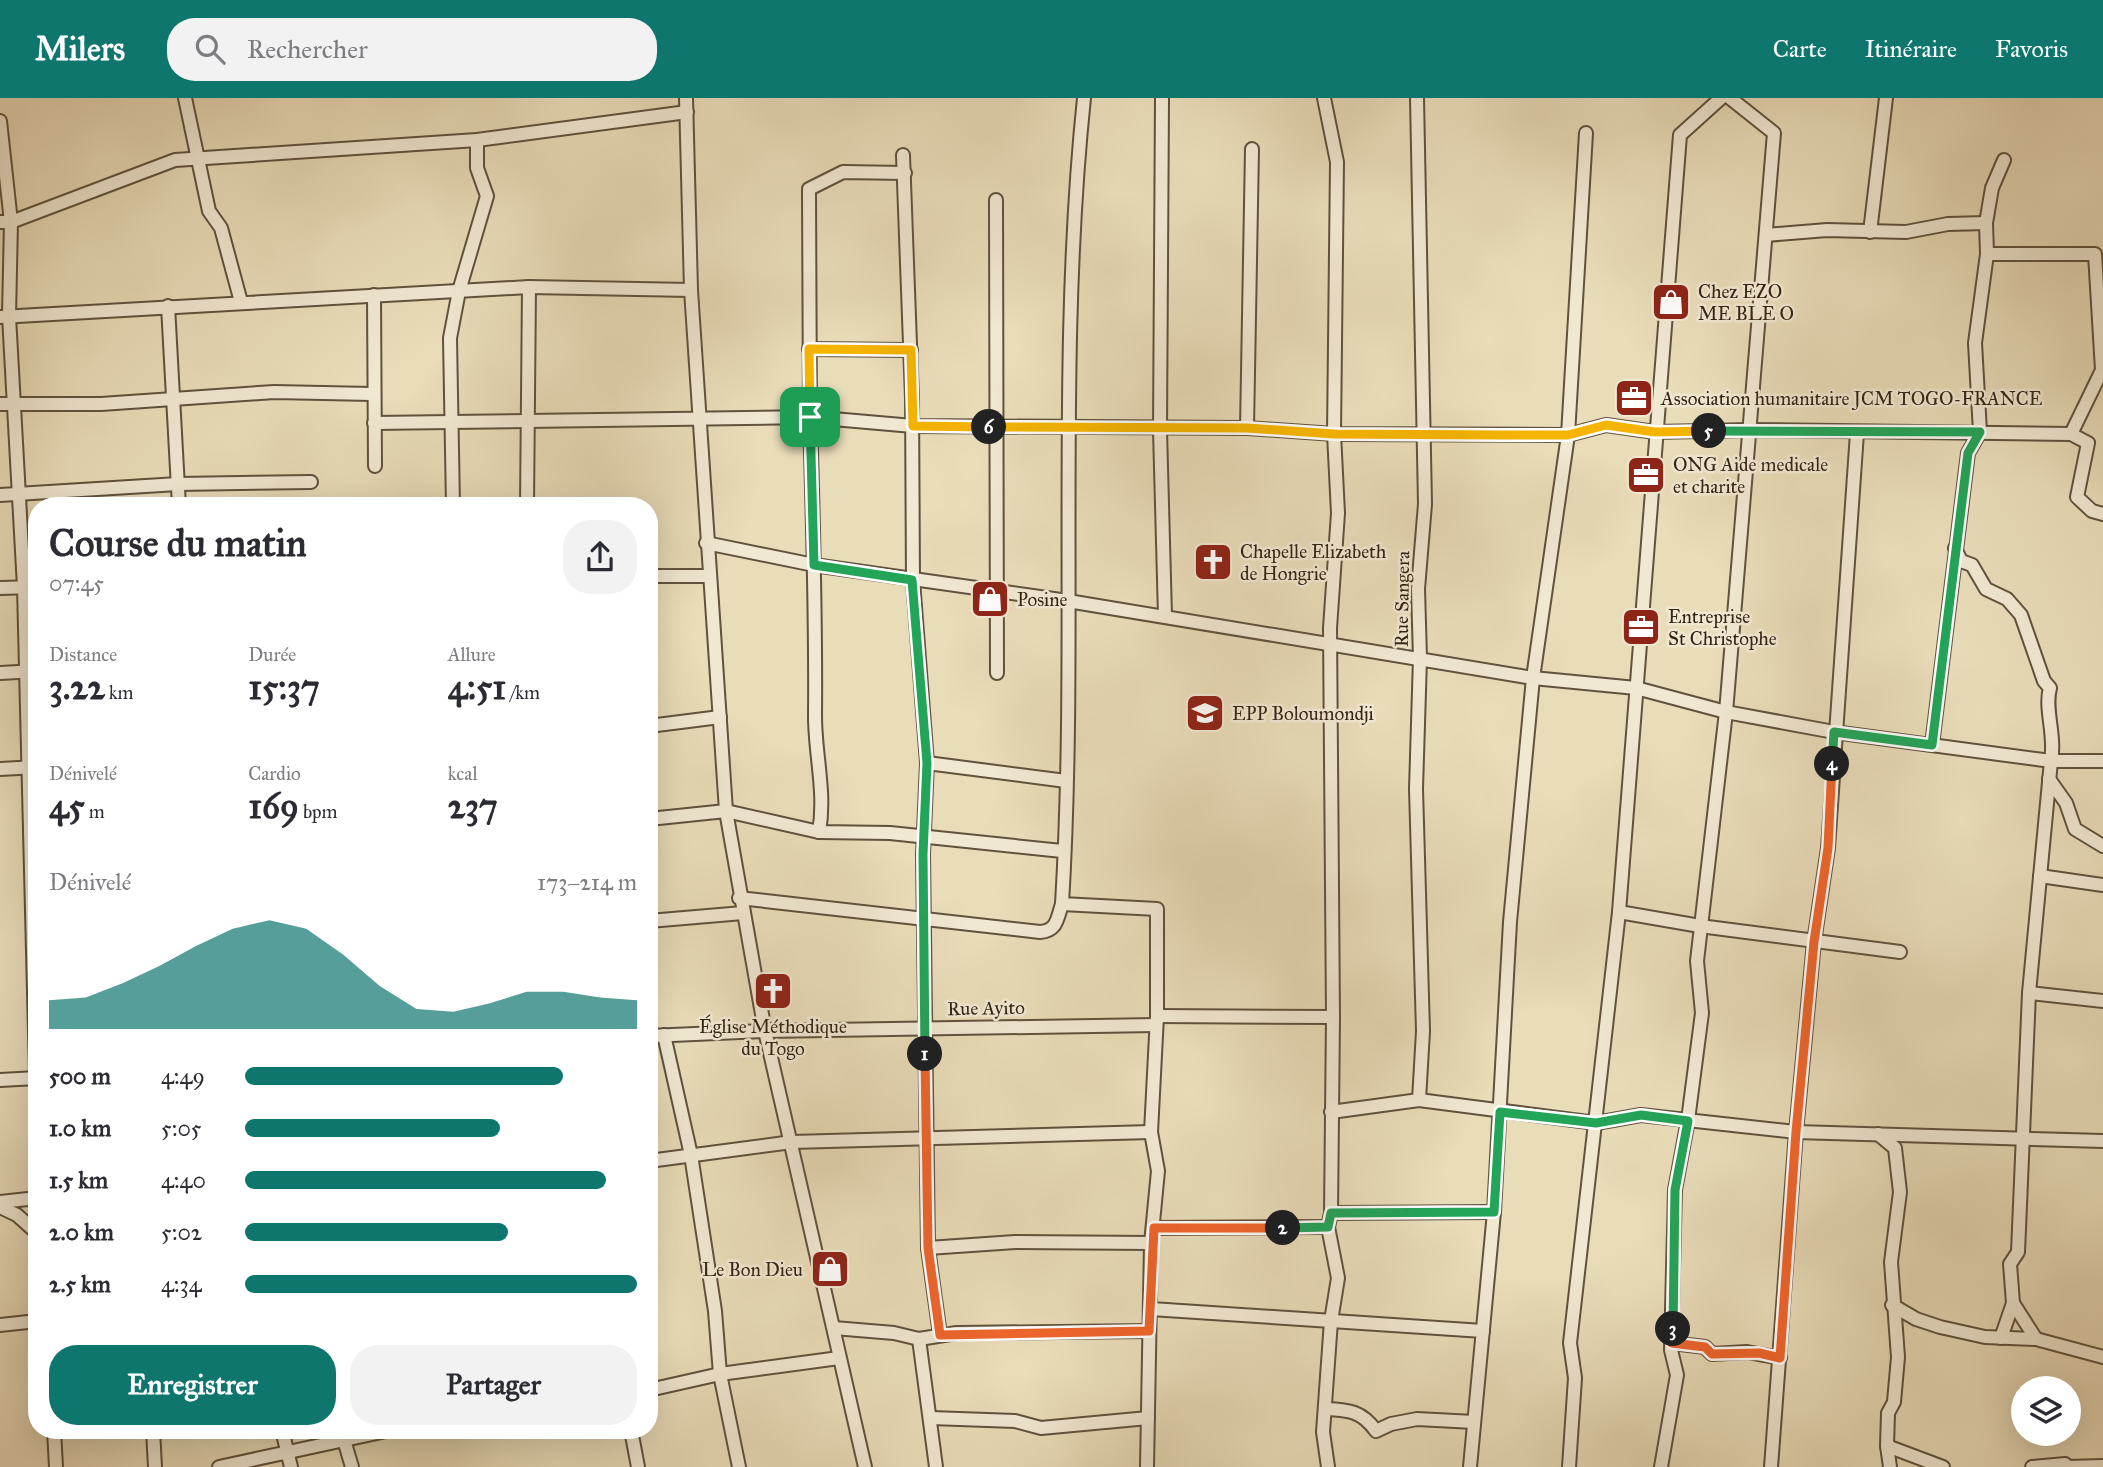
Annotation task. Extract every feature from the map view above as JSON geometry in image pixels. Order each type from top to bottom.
[{"type":"street","points":[[185,98],[209,211],[221,228],[241,302]]},
{"type":"street","points":[[739,898],[923,921],[1050,931],[1055,927],[1062,904],[1062,851],[1070,703],[1070,428],[1077,185],[1084,98]]},
{"type":"street","points":[[1163,98],[1160,430],[1165,616]]},
{"type":"street","points":[[1324,98],[1337,162],[1334,434],[1338,513],[1330,644],[1334,1017],[1331,1213],[1328,1227],[1338,1278],[1331,1321],[1324,1432],[1328,1467]]},
{"type":"street","name":"Rue Sangera","points":[[1417,98],[1425,504],[1418,589],[1420,658],[1416,789],[1423,1031],[1419,1100]]},
{"type":"street","points":[[1569,1467],[1575,1378],[1570,1343],[1619,912],[1680,135],[1721,98]]},
{"type":"street","points":[[1661,1467],[1677,1375],[1671,1350],[1675,1190],[1688,1121],[1702,1013],[1697,961],[1726,712],[1774,133],[1730,98]]},
{"type":"street","points":[[1870,232],[1886,98]]},
{"type":"street","points":[[5,222],[176,160],[477,140],[686,105],[691,290],[726,811],[739,898],[765,1031],[865,1467]]},
{"type":"street","points":[[0,121],[5,222],[5,316],[16,404],[20,494],[28,568]]},
{"type":"street","points":[[1470,1467],[1494,1212],[1510,922],[1533,678],[1568,435],[1586,133]]},
{"type":"street","points":[[453,497],[450,338],[459,291],[486,196],[477,168],[477,140]]},
{"type":"street","points":[[1247,428],[1252,149]]},
{"type":"street","points":[[903,155],[913,426],[912,580],[927,763],[923,921],[928,1248],[940,1335]]},
{"type":"street","points":[[1932,745],[1968,453],[1980,432],[1975,343],[1987,254],[1986,223],[1992,188],[2004,160]]},
{"type":"street","points":[[819,832],[823,808],[815,718],[817,656],[810,417],[809,189],[843,172],[905,173]]},
{"type":"street","points":[[996,200],[994,427],[997,673]]},
{"type":"street","points":[[1766,234],[1827,230],[1906,232],[1948,224],[1986,223]]},
{"type":"street","points":[[1987,254],[2095,254],[2102,370],[2071,434]]},
{"type":"street","points":[[5,316],[529,287],[691,290]]},
{"type":"street","points":[[527,497],[529,287]]},
{"type":"street","points":[[374,295],[372,394],[375,466]]},
{"type":"street","points":[[168,306],[179,497]]},
{"type":"street","points":[[809,349],[911,350]]},
{"type":"street","points":[[0,404],[101,404],[173,397],[274,393],[372,394]]},
{"type":"street","points":[[374,423],[528,423],[810,417],[913,426],[1160,430],[1247,428],[1334,434],[1568,435],[1606,425],[1655,432],[1750,430],[2071,434],[2088,443],[2077,497],[2092,511],[2103,514]]},
{"type":"street","points":[[1771,1467],[1796,1132],[1814,942],[1828,848],[1834,732],[1857,433]]},
{"type":"street","points":[[0,495],[178,484],[311,482]]},
{"type":"street","points":[[706,543],[814,565],[1165,616],[1533,678],[1636,688],[1726,712],[1834,732],[2051,761],[2103,761]]},
{"type":"street","points":[[1955,548],[1961,561],[1972,565],[1986,589],[2007,599],[2027,624],[2037,664],[2050,688],[2047,698],[2054,730],[2029,993],[2018,1252],[2010,1264],[2013,1303],[2001,1338]]},
{"type":"street","points":[[658,576],[709,576]]},
{"type":"street","points":[[0,588],[28,587]]},
{"type":"street","points":[[0,673],[28,671]]},
{"type":"street","points":[[658,725],[720,717]]},
{"type":"street","points":[[927,763],[1066,781]]},
{"type":"street","points":[[0,769],[28,767]]},
{"type":"street","points":[[2049,779],[2066,803],[2075,829],[2103,846]]},
{"type":"street","points":[[658,818],[726,811],[819,832],[890,833],[923,839],[1062,851]]},
{"type":"street","points":[[2040,876],[2103,885]]},
{"type":"street","points":[[1062,904],[1157,909],[1157,1020],[1151,1132],[1158,1171],[1151,1243],[1146,1467]]},
{"type":"street","points":[[1619,912],[1700,926],[1900,952]]},
{"type":"street","points":[[658,920],[743,913]]},
{"type":"street","points":[[2029,993],[2103,1001]]},
{"type":"street","name":"Rue Ayito","points":[[658,1035],[1334,1017]]},
{"type":"street","points":[[664,1035],[691,1155],[715,1311],[720,1374],[739,1467]]},
{"type":"street","points":[[0,1080],[28,1078]]},
{"type":"street","points":[[1331,1112],[1419,1100],[1596,1123],[1641,1115],[1796,1132],[2022,1136],[2103,1141]]},
{"type":"street","points":[[658,1160],[792,1142],[1151,1132]]},
{"type":"street","points":[[1878,1134],[1895,1148],[1900,1192],[1891,1262],[1892,1305],[1898,1357],[1894,1402],[1888,1412],[1887,1446],[1891,1467]]},
{"type":"street","points":[[0,1205],[28,1200]]},
{"type":"street","points":[[0,1205],[28,1225]]},
{"type":"street","points":[[1331,1213],[1494,1212]]},
{"type":"street","points":[[1154,1228],[1328,1227]]},
{"type":"street","points":[[928,1248],[1015,1242],[1151,1243]]},
{"type":"street","points":[[2013,1303],[2036,1339]]},
{"type":"street","points":[[1892,1305],[1916,1319],[1940,1327],[2001,1338],[2036,1339],[2103,1357]]},
{"type":"street","points":[[1151,1309],[1483,1331]]},
{"type":"street","points":[[0,1325],[28,1322]]},
{"type":"street","points":[[834,1328],[894,1333],[919,1339],[940,1335],[1149,1331]]},
{"type":"street","points":[[919,1339],[936,1467]]},
{"type":"street","points":[[1672,1343],[1705,1347],[1712,1354],[1759,1353],[1780,1358]]},
{"type":"street","points":[[658,1388],[720,1374],[839,1358]]},
{"type":"street","points":[[1326,1409],[1350,1410],[1367,1418],[1376,1431],[1391,1424],[1417,1419],[1474,1422]]},
{"type":"street","points":[[931,1418],[1016,1421],[1041,1428],[1148,1418]]},
{"type":"street","points":[[54,1439],[55,1467]]},
{"type":"street","points":[[153,1439],[155,1467]]},
{"type":"street","points":[[283,1439],[290,1467]]},
{"type":"street","points":[[219,1467],[349,1439]]},
{"type":"street","points":[[633,1439],[638,1467]]},
{"type":"street","points":[[344,1440],[352,1467]]},
{"type":"street","points":[[1887,1446],[1943,1467]]},
{"type":"street","points":[[2032,1467],[2065,1464],[2068,1467],[2103,1466]]},
{"type":"place","name":"Chez EZO ME BLE O","points":[[1671,302]]},
{"type":"place","name":"Association humanitaire JCM TOGO-FRANCE","points":[[1634,398]]},
{"type":"place","name":"ONG Aide medicale et charite","points":[[1646,475]]},
{"type":"place","name":"Chapelle Elizabeth de Hongrie","points":[[1213,562]]},
{"type":"place","name":"Posine","points":[[990,599]]},
{"type":"place","name":"Entreprise St Christophe","points":[[1641,627]]},
{"type":"place","name":"EPP Boloumondji","points":[[1205,713]]},
{"type":"place","name":"Église Méthodique du Togo","points":[[773,991]]},
{"type":"place","name":"Le Bon Dieu","points":[[830,1269]]},
{"type":"route","points":[[809,349],[911,350],[913,426],[1118,426],[1160,430],[1247,428],[1334,434],[1501,435],[1568,435],[1606,425],[1655,432],[1980,432],[1968,453],[1932,745],[1834,732],[1828,848],[1814,942],[1796,1132],[1780,1358],[1747,1352],[1712,1354],[1705,1347],[1672,1343],[1675,1190],[1688,1121],[1641,1115],[1596,1123],[1500,1112],[1494,1212],[1331,1213],[1328,1227],[1245,1230],[1154,1228],[1151,1243],[1149,1331],[940,1335],[928,1248],[923,854],[927,763],[912,580],[814,565],[810,417],[809,349]]}]
